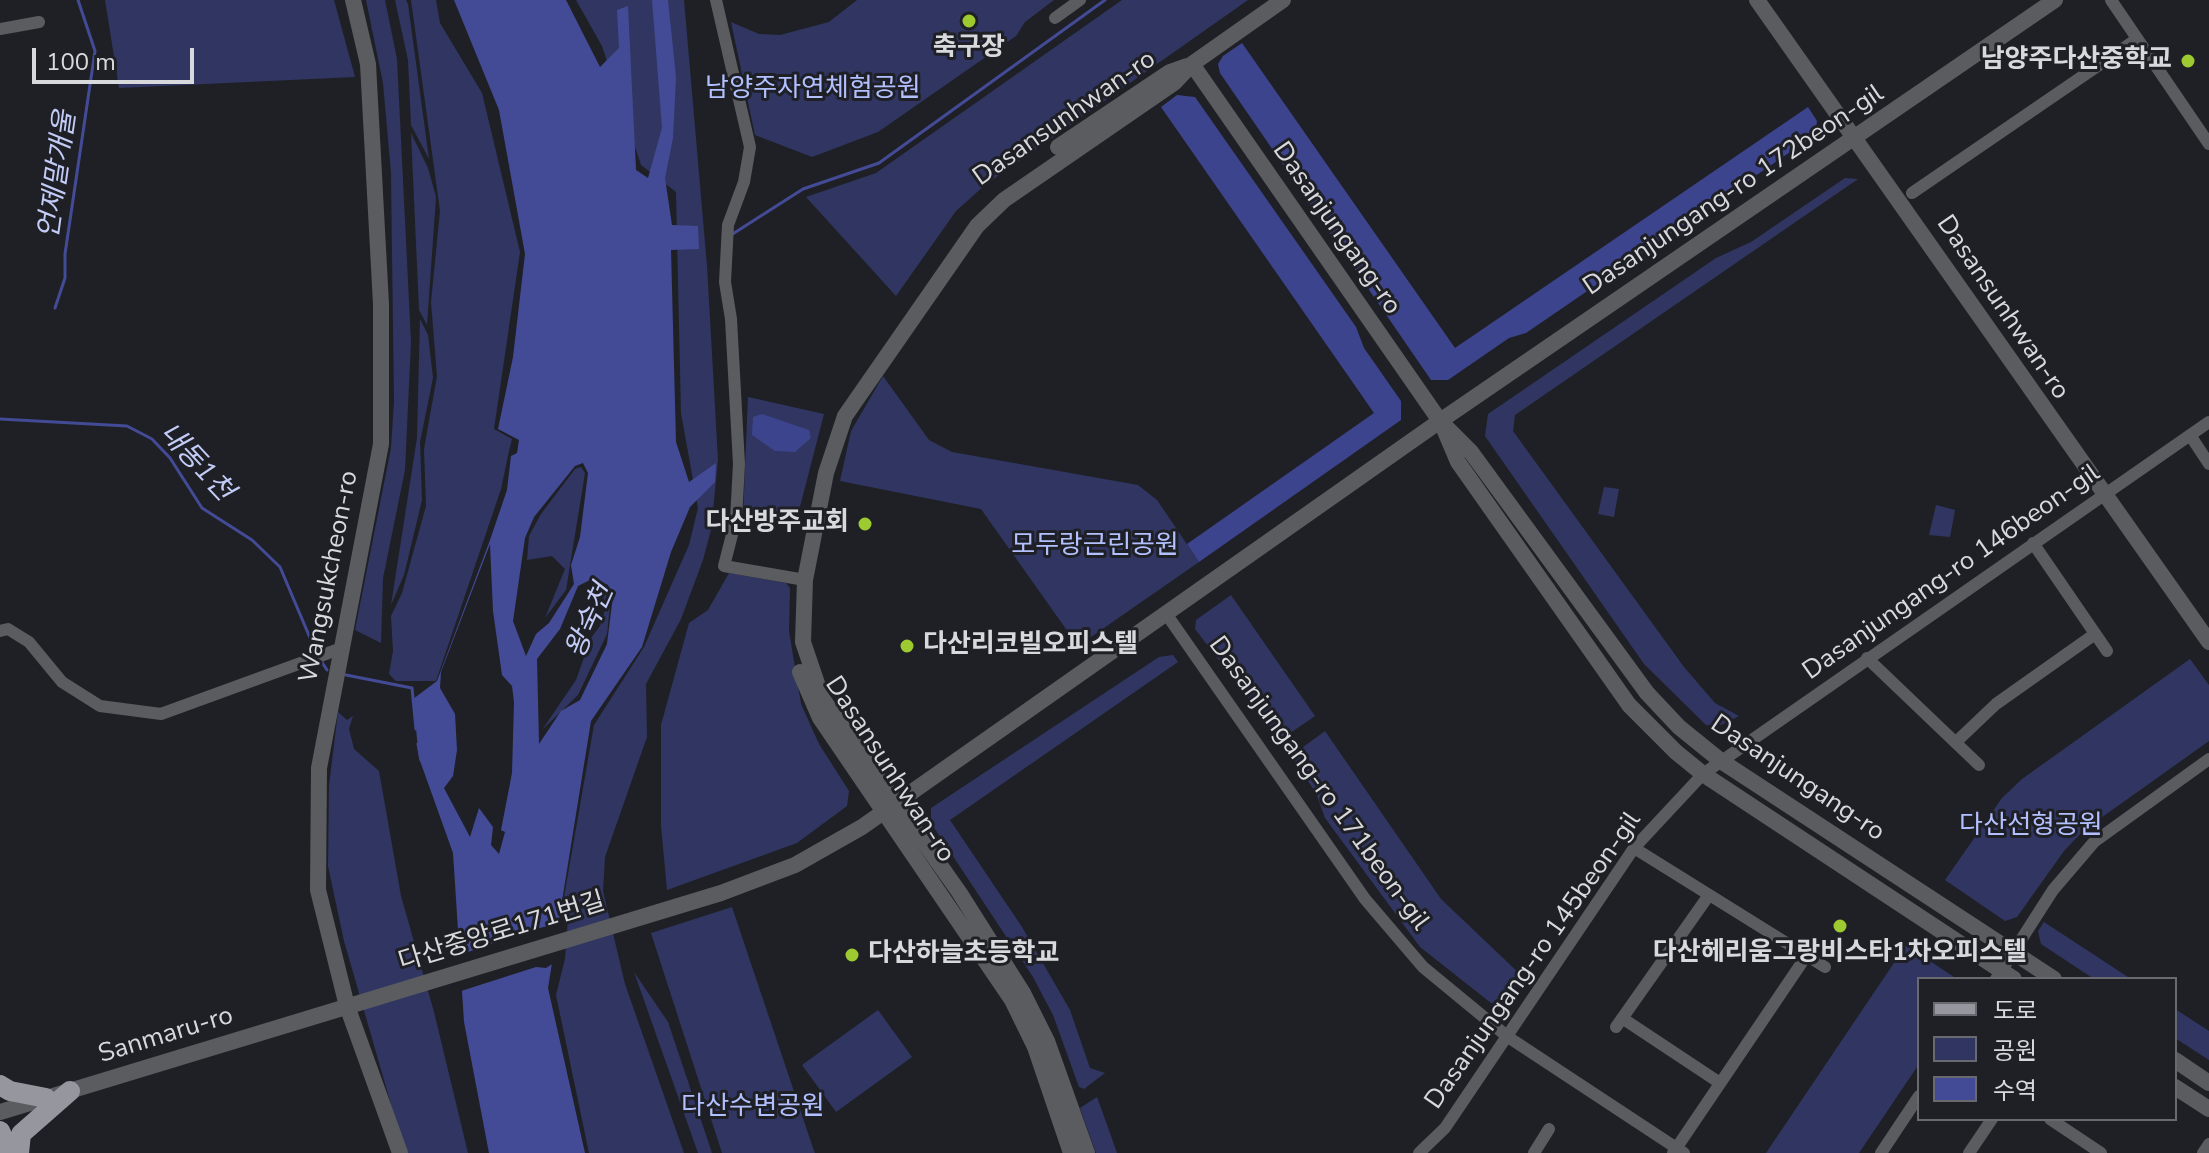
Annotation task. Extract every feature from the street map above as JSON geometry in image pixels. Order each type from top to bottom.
[{"type":"main road","points":[[0,1085],[10,1091],[46,1098]]},
{"type":"main road","points":[[19,1153],[21,1134],[70,1091]]},
{"type":"main road","points":[[0,1131],[10,1153]]},
{"type":"street","name":"Wangsukcheon-ro","points":[[353,0],[368,64],[381,304],[381,444],[335,651],[319,768],[318,890],[400,1153]]},
{"type":"street","points":[[716,0],[750,147],[744,182],[728,225],[725,282],[734,349],[739,464],[736,519],[724,566],[802,579]]},
{"type":"street","points":[[1055,18],[1080,0]]},
{"type":"street","name":"Dasansunhwan-ro","points":[[1071,1153],[1035,1047],[1017,1009],[830,711],[815,682],[803,642],[802,579],[817,472],[835,412],[868,360],[966,224],[1007,186],[1061,145],[1170,72],[1192,64],[1283,0]]},
{"type":"street","name":"Dasansunhwan-ro","points":[[1757,0],[2209,642]]},
{"type":"street","name":"Dasanjungang-ro 172beon-gil","points":[[1440,421],[2055,0]]},
{"type":"street","points":[[2111,0],[2209,144]]},
{"type":"street","points":[[0,29],[39,22]]},
{"type":"street","points":[[1909,214],[1912,193],[2137,39]]},
{"type":"street","name":"Dasanjungang-ro","points":[[1192,64],[1440,421],[1471,452],[1647,693],[1679,727],[1721,761],[2051,977]]},
{"type":"street","points":[[1891,188],[1912,193]]},
{"type":"street","points":[[890,807],[1440,421]]},
{"type":"street","name":"Dasanjungang-ro","points":[[1440,421],[1458,462],[1629,705],[1703,774],[2004,976]]},
{"type":"street","name":"Dasanjungang-ro 146beon-gil","points":[[1721,761],[2209,422]]},
{"type":"street","points":[[2190,435],[2209,464]]},
{"type":"street","points":[[2033,543],[2107,651]]},
{"type":"street","name":"Dasanjungang-ro 171beon-gil","points":[[1167,615],[1393,935],[1442,985],[1508,1037],[1678,1151]]},
{"type":"street","points":[[0,631],[8,629],[29,642],[62,682],[100,706],[161,714],[335,651]]},
{"type":"street","points":[[1956,742],[1996,704],[2095,634]]},
{"type":"street","points":[[1867,658],[1979,765]]},
{"type":"street","points":[[2004,976],[2013,951],[2053,890],[2094,842],[2209,759]]},
{"type":"street","name":"Dasanjungang-ro 145beon-gil","points":[[1419,1153],[1445,1128],[1634,848],[1703,774],[1721,761]]},
{"type":"street","name":"Dasansunhwan-ro","points":[[890,807],[1023,993],[1047,1041],[1087,1153]]},
{"type":"street","name":"다산중앙로171번길","points":[[353,1004],[721,893],[795,865],[890,807]]},
{"type":"street","points":[[1634,848],[1825,967]]},
{"type":"street","points":[[1709,895],[1619,1022],[1720,1083]]},
{"type":"street","points":[[1678,1151],[1807,955]]},
{"type":"street","name":"Sanmaru-ro","points":[[0,1112],[353,1004]]},
{"type":"street","points":[[2177,1061],[2209,1083]]},
{"type":"street","points":[[2177,1088],[2209,1109]]},
{"type":"street","points":[[1881,1153],[1917,1099]]},
{"type":"street","points":[[1969,1153],[1991,1121]]},
{"type":"street","points":[[2053,1121],[2101,1153]]},
{"type":"street","points":[[1534,1153],[1549,1129]]},
{"type":"street","points":[[2203,1153],[2209,1144]]},
{"type":"green space","points":[[105,0],[334,0],[355,77],[119,88]]},
{"type":"green space","points":[[366,0],[385,0],[397,59],[411,342],[405,470],[383,578],[381,643],[355,630],[391,448],[394,402],[391,173],[383,83]]},
{"type":"green space","points":[[395,0],[406,0],[408,4],[429,159],[411,125],[408,60]]},
{"type":"green space","points":[[411,0],[436,0],[440,23],[482,93],[520,252],[494,429],[512,439],[501,489],[436,681],[396,681],[389,674],[393,651],[391,616],[402,593],[426,506],[424,449],[437,376],[431,302],[440,211]]},
{"type":"green space","points":[[576,0],[684,0],[707,266],[718,460],[711,530],[703,560],[681,619],[646,684],[647,737],[605,857],[603,891],[625,984],[684,1153],[589,1153],[556,995],[565,959],[569,905],[563,903],[594,725],[644,647],[689,545],[698,508],[681,413],[676,192],[641,165],[602,46]]},
{"type":"green space","name":"남양주자연체험공원","points":[[857,0],[1054,0],[1025,22],[1016,36],[878,132],[812,157],[755,135],[731,22],[759,34],[780,35],[829,22]]},
{"type":"green space","points":[[1122,0],[1248,0],[985,185],[956,211],[896,296],[806,197],[876,173]]},
{"type":"green space","points":[[411,133],[428,168],[436,197],[427,325],[419,310]]},
{"type":"green space","points":[[1845,178],[1858,179],[1515,415],[1513,431],[1684,667],[1715,703],[1739,716],[1721,725],[1706,725],[1644,664],[1485,436],[1488,414],[1716,258],[1751,242]]},
{"type":"green space","points":[[420,319],[428,335],[433,378],[420,442],[422,500],[404,575],[391,605],[417,438]]},
{"type":"green space","name":"모두랑근린공원","points":[[883,376],[929,440],[952,452],[1138,485],[1157,500],[1199,562],[1078,646],[981,509],[840,481],[851,431]]},
{"type":"green space","points":[[748,397],[824,414],[795,526],[743,517]]},
{"type":"green space","points":[[581,467],[585,473],[566,590],[545,618],[565,569],[552,556],[527,560],[529,536],[541,514],[575,469]]},
{"type":"green space","points":[[1604,487],[1619,489],[1614,517],[1598,514]]},
{"type":"green space","points":[[1936,505],[1955,510],[1950,537],[1929,535]]},
{"type":"green space","points":[[729,573],[786,583],[790,588],[789,631],[801,704],[819,744],[849,791],[847,806],[797,843],[667,890],[661,826],[661,725],[689,623],[708,610]]},
{"type":"green space","points":[[599,582],[607,586],[611,597],[607,634],[578,695],[542,730],[576,680],[591,638],[600,626],[606,607]]},
{"type":"green space","points":[[1231,595],[1315,716],[1280,740],[1195,629],[1196,620]]},
{"type":"green space","points":[[1173,655],[1178,662],[950,820],[1022,927],[1070,1010],[1090,1068],[1105,1073],[1084,1089],[1079,1087],[1053,1015],[1033,977],[931,823],[931,808],[1159,657]]},
{"type":"green space","name":"다산선형공원","points":[[2190,659],[2209,685],[2209,741],[2084,830],[2064,851],[2017,917],[2005,921],[1945,880],[2002,798],[2022,779]]},
{"type":"green space","points":[[338,712],[347,720],[353,716],[349,729],[354,749],[379,771],[401,896],[434,1012],[468,1153],[405,1153],[344,941],[328,866],[329,786]]},
{"type":"green space","points":[[1325,731],[1441,899],[1523,977],[1504,1001],[1491,1003],[1420,947],[1325,818],[1316,793],[1291,756]]},
{"type":"green space","name":"다산수변공원","points":[[732,907],[815,1153],[722,1153],[651,933]]},
{"type":"green space","points":[[2044,922],[2128,977],[2091,977],[2041,944],[2038,931]]},
{"type":"green space","points":[[1906,945],[1954,977],[1917,977],[1917,1067],[1859,1153],[1766,1153]]},
{"type":"green space","points":[[634,972],[668,1022],[712,1153],[698,1153]]},
{"type":"green space","points":[[878,1010],[912,1057],[836,1112],[802,1065]]},
{"type":"green space","points":[[2177,1010],[2209,1031],[2209,1060],[2177,1039]]},
{"type":"green space","points":[[1097,1097],[1117,1153],[1096,1153],[1080,1108]]},
{"type":"shaded area","points":[[1242,43],[1455,348],[1808,107],[1817,121],[1815,135],[1526,333],[1509,338],[1448,380],[1431,380],[1220,73],[1218,64],[1223,56]]},
{"type":"shaded area","points":[[1177,95],[1195,97],[1356,327],[1364,348],[1401,401],[1401,420],[1199,562],[1187,544],[1374,413],[1161,107]]},
{"type":"shaded area","points":[[762,414],[809,430],[811,438],[795,452],[775,451],[752,435],[753,417]]},
{"type":"water","points":[[454,0],[566,0],[600,67],[619,48],[617,10],[628,6],[636,170],[648,178],[662,128],[652,0],[668,0],[676,77],[673,138],[665,178],[672,225],[698,226],[699,249],[671,250],[676,442],[689,482],[716,463],[715,482],[690,507],[671,552],[642,647],[591,721],[548,988],[585,1153],[489,1153],[464,1022],[453,853],[419,758],[413,699],[437,681],[490,540],[507,490],[511,456],[517,453],[519,440],[498,429],[513,357],[525,254],[499,110]],"holes":[[[583,463],[588,473],[580,537],[571,565],[574,584],[549,623],[536,634],[526,656],[513,621],[525,538],[534,517],[575,466]],[[490,544],[493,611],[502,675],[512,686],[514,702],[512,773],[501,830],[505,832],[499,854],[491,845],[493,827],[479,808],[470,837],[444,788],[453,776],[457,750],[455,714],[440,688],[441,672]],[[594,578],[608,585],[613,596],[607,644],[580,700],[561,711],[539,744],[537,659],[560,629],[578,586]]]},
{"type":"pier","points":[[562,922],[557,961],[546,968],[536,967],[458,992],[456,956],[528,932],[534,927]]},
{"type":"waterway","name":"언제말개울","points":[[55,308],[65,278],[65,254],[95,51],[78,0]]},
{"type":"waterway","points":[[731,235],[803,189],[879,163],[1105,0]]},
{"type":"waterway","name":"내동1천","points":[[0,419],[127,426],[152,439],[170,458],[202,508],[252,540],[280,567],[316,652]]},
{"type":"waterway","name":"내동1천","points":[[320,659],[327,670]]},
{"type":"waterway","name":"내동1천","points":[[346,675],[412,688],[416,729]]},
{"type":"waterway","name":"내동1천","points":[[418,744],[421,760]]},
{"type":"place","name":"축구장","points":[[969,21]]},
{"type":"place","name":"남양주다산중학교","points":[[2188,61]]},
{"type":"place","name":"다산방주교회","points":[[865,524]]},
{"type":"place","name":"다산리코빌오피스텔","points":[[907,646]]},
{"type":"place","name":"다산헤리움그랑비스타1차오피스텔","points":[[1840,926]]},
{"type":"place","name":"다산하늘초등학교","points":[[852,955]]},
{"type":"water label","name":"왕숙천","points":[[591,622]]}]
